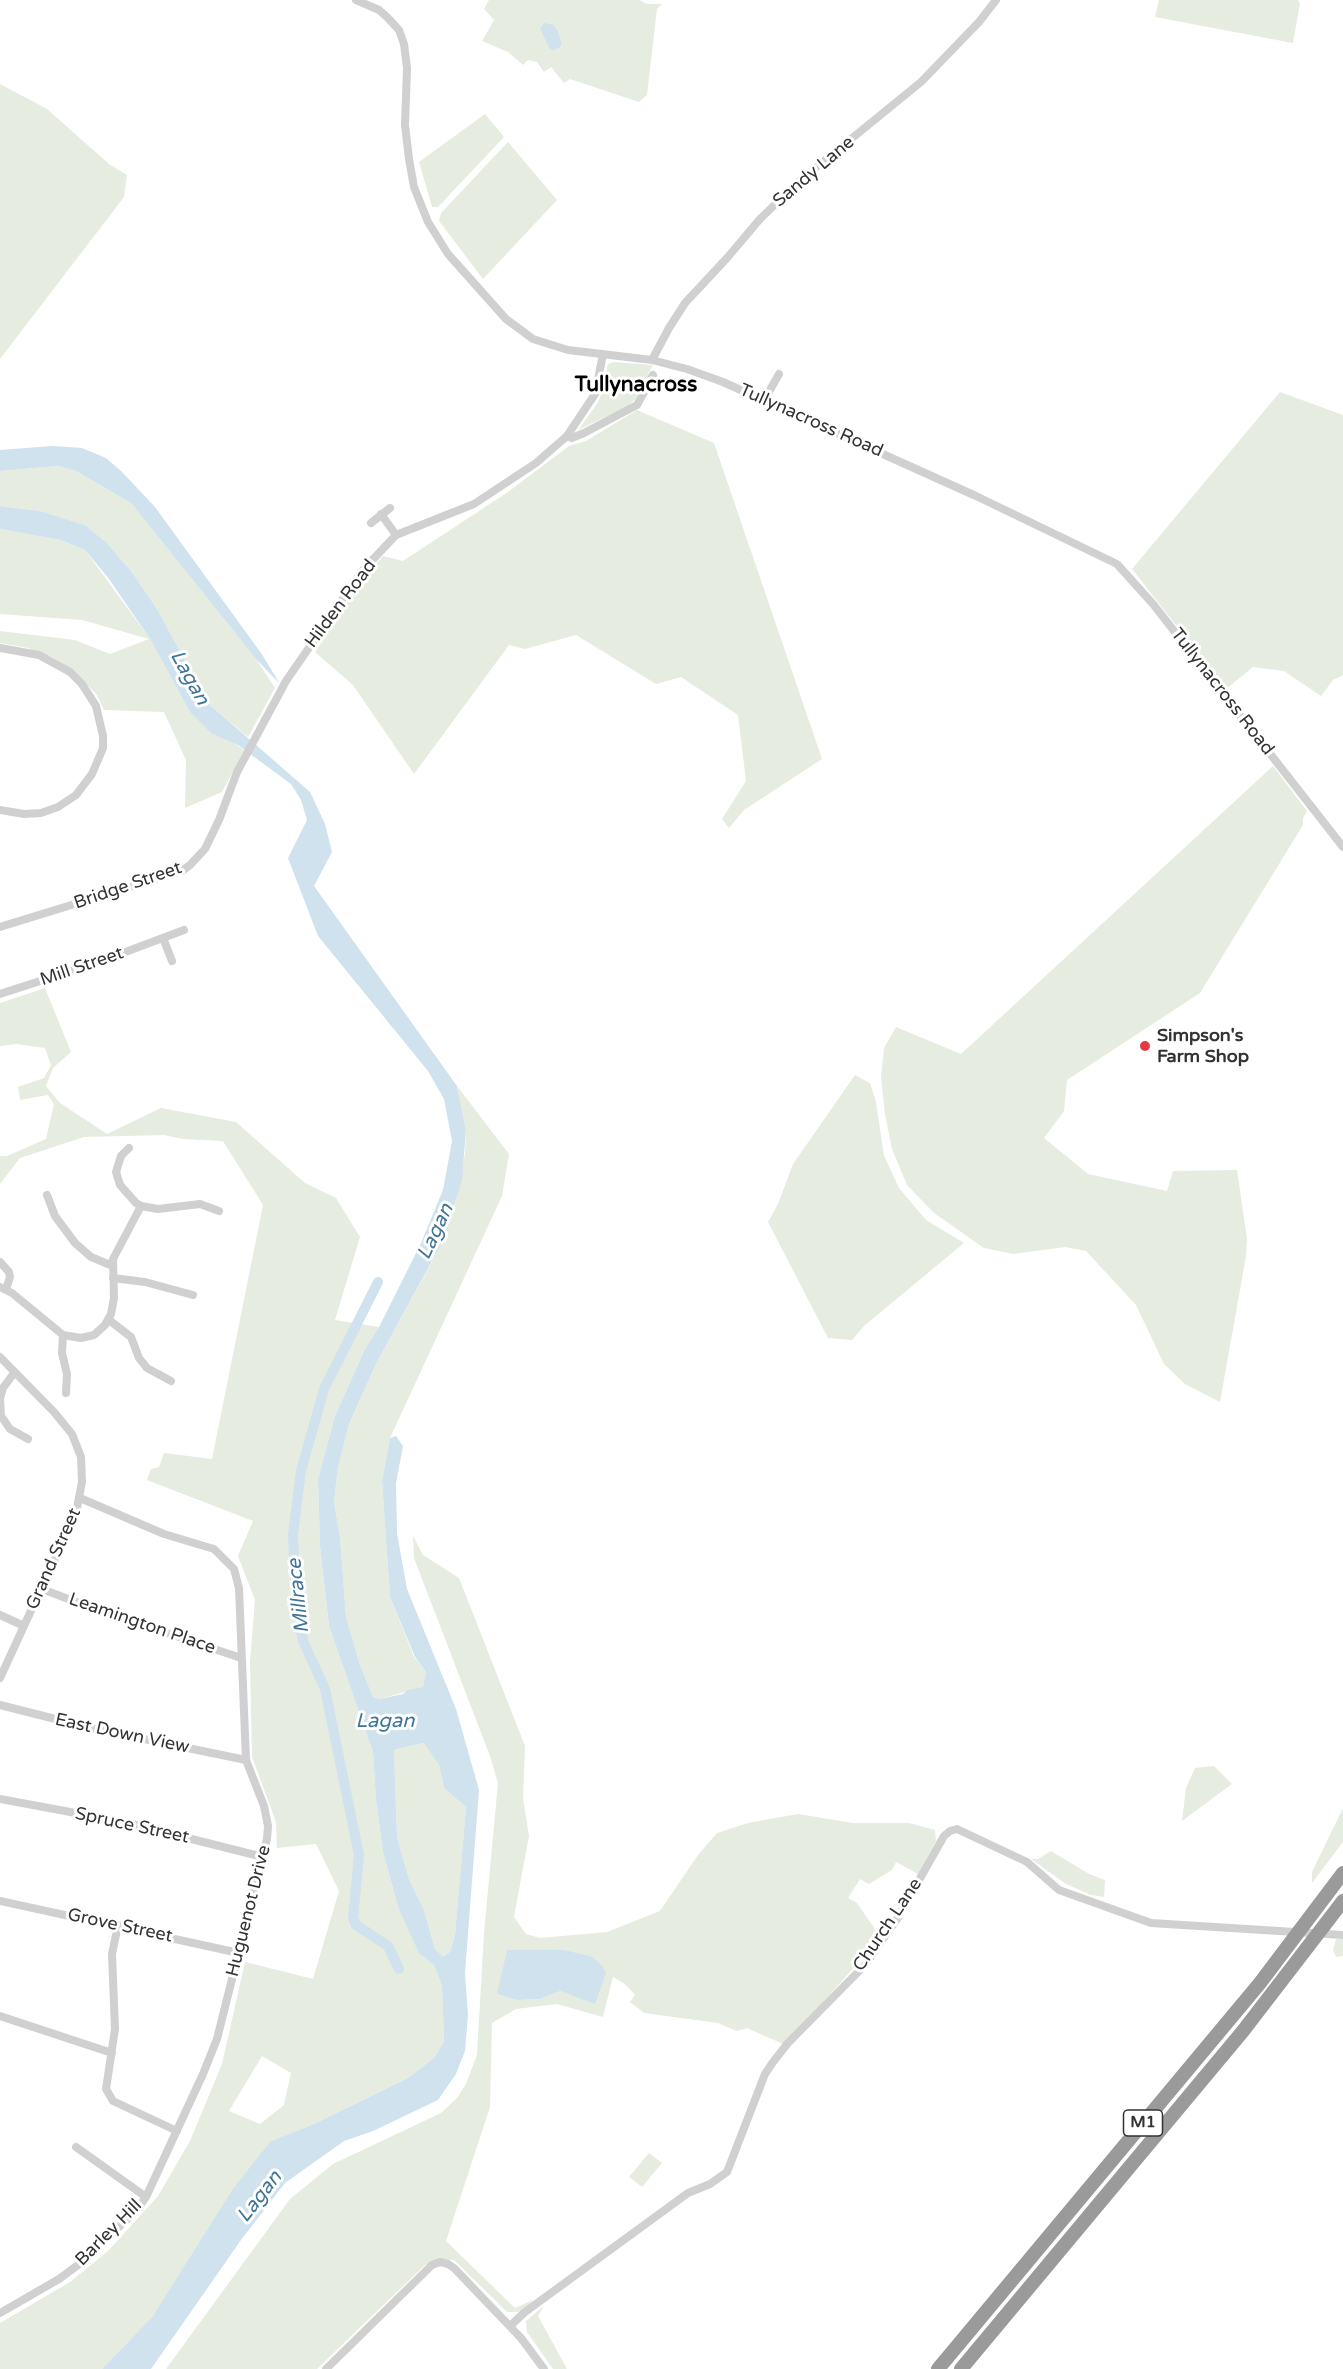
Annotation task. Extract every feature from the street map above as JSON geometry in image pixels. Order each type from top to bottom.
[{"type":"highway","name":"M1","points":[[938,2369],[1260,1983],[1343,1873]]},
{"type":"highway","name":"M1","points":[[961,2369],[1243,2031],[1343,1901]]},
{"type":"street","name":"Tullynacross Road","points":[[356,0],[380,10],[399,30],[404,44],[407,68],[405,125],[414,187],[428,222],[448,254],[506,319],[532,339],[568,350],[652,360],[687,369],[765,399],[1117,564],[1153,604],[1343,847]]},
{"type":"street","name":"Sandy Lane","points":[[652,360],[685,303],[760,219],[797,183],[921,82],[979,22],[996,0]]},
{"type":"street","name":"Hilden Road","points":[[263,725],[286,681],[362,571],[396,535],[474,504],[536,463],[567,436],[595,394],[603,354]]},
{"type":"street","points":[[765,399],[779,374]]},
{"type":"street","name":"Hilden Road","points":[[567,436],[572,438],[584,434],[637,405],[653,375]]},
{"type":"street","points":[[371,524],[390,508]]},
{"type":"street","points":[[381,514],[396,535]]},
{"type":"street","points":[[0,648],[39,655],[70,672],[82,684],[96,706],[103,736],[103,748],[92,774],[76,795],[57,807],[41,813],[24,814],[0,810]]},
{"type":"street","name":"Bridge Street","points":[[0,927],[182,871],[205,849],[237,772],[263,725]]},
{"type":"street","name":"Mill Street","points":[[0,994],[87,966],[184,930]]},
{"type":"street","points":[[164,938],[172,961]]},
{"type":"street","points":[[129,1148],[117,1164],[117,1178],[120,1185],[141,1206],[169,1209],[200,1204],[219,1211]]},
{"type":"street","points":[[47,1195],[55,1216],[75,1243],[91,1257],[113,1266]]},
{"type":"street","points":[[0,1262],[9,1272],[3,1288],[63,1335],[75,1338],[88,1337],[100,1331],[109,1320],[114,1298],[113,1266],[116,1252],[141,1206]]},
{"type":"street","points":[[113,1278],[145,1282],[193,1295]]},
{"type":"street","points":[[109,1320],[131,1337],[147,1368],[171,1381]]},
{"type":"street","points":[[63,1335],[62,1353],[67,1374],[66,1393]]},
{"type":"street","name":"Grand Street","points":[[0,1357],[54,1412],[74,1440],[81,1457],[82,1470],[80,1498],[73,1522],[0,1678]]},
{"type":"street","points":[[14,1373],[3,1388],[0,1398],[1,1416],[10,1429],[28,1439]]},
{"type":"street","name":"Huguenot Drive","points":[[80,1498],[164,1534],[214,1549],[229,1562],[239,1588],[246,1760],[267,1816],[263,1857],[217,2039],[146,2197]]},
{"type":"street","name":"Leamington Place","points":[[42,1589],[241,1659]]},
{"type":"street","points":[[0,1615],[24,1626]]},
{"type":"street","name":"East Down View","points":[[0,1705],[246,1760]]},
{"type":"street","name":"Spruce Street","points":[[0,1799],[124,1822],[263,1857]]},
{"type":"street","name":"Church Lane","points":[[510,2326],[525,2312],[688,2193],[710,2184],[727,2172],[765,2074],[772,2062],[865,1965],[897,1919],[944,1836],[950,1831],[957,1829],[1027,1862],[1059,1890],[1151,1923],[1343,1935]]},
{"type":"street","name":"Grove Street","points":[[0,1901],[239,1953]]},
{"type":"street","points":[[118,1925],[112,1954],[115,2029],[106,2082],[109,2096],[113,2101],[177,2131]]},
{"type":"street","points":[[0,2016],[112,2053]]},
{"type":"street","name":"Barley Hill","points":[[0,2313],[59,2279],[78,2265],[136,2211],[146,2197],[76,2147]]},
{"type":"street","points":[[326,2369],[432,2265],[440,2262],[454,2268],[510,2326],[544,2369]]},
{"type":"shaded area","points":[[489,0],[640,0],[646,4],[662,4],[657,9],[647,95],[639,102],[570,79],[564,83],[551,67],[544,72],[537,62],[528,60],[523,65],[508,52],[482,41],[494,20],[484,9]],"holes":[[[540,29],[558,31],[562,44],[549,48]]]},
{"type":"shaded area","points":[[1159,0],[1298,0],[1300,3],[1293,43],[1155,17]]},
{"type":"shaded area","points":[[0,84],[47,109],[109,164],[127,175],[124,197],[0,359]]},
{"type":"shaded area","points":[[485,114],[504,137],[438,207],[432,207],[419,162]]},
{"type":"shaded area","points":[[508,142],[557,200],[483,279],[439,221],[441,213]]},
{"type":"shaded area","points":[[614,362],[653,365],[635,399],[628,406],[578,430],[597,404],[604,388],[608,364]]},
{"type":"shaded area","points":[[1280,392],[1343,415],[1343,675],[1333,680],[1321,696],[1284,671],[1253,667],[1226,689],[1132,569]]},
{"type":"shaded area","points":[[637,410],[714,443],[822,759],[744,810],[729,828],[722,819],[746,781],[738,715],[681,677],[656,684],[576,635],[525,649],[509,645],[414,774],[353,685],[315,652],[362,579],[383,556],[403,561],[508,492],[569,446],[586,441]]},
{"type":"shaded area","points":[[58,466],[76,471],[131,503],[256,659],[275,688],[248,737],[209,704],[157,609],[131,571],[107,543],[85,525],[40,511],[0,506],[0,471]]},
{"type":"shaded area","points":[[0,529],[61,540],[85,550],[150,639],[190,712],[244,750],[222,792],[185,808],[186,760],[164,712],[104,710],[97,695],[76,673],[52,657],[28,648],[0,643],[0,631],[75,640],[110,654],[149,639],[82,620],[0,614]]},
{"type":"shaded area","points":[[1273,766],[1307,811],[1303,818],[1303,825],[1200,993],[1067,1080],[1064,1111],[1044,1138],[1088,1174],[1167,1191],[1173,1171],[1237,1170],[1247,1239],[1246,1256],[1220,1402],[1185,1384],[1164,1364],[1136,1305],[1086,1251],[1065,1247],[1013,1254],[984,1248],[934,1213],[907,1185],[892,1149],[881,1077],[884,1048],[896,1027],[961,1054]]},
{"type":"shaded area","points":[[45,988],[71,1052],[53,1068],[46,1086],[60,1103],[107,1134],[161,1108],[236,1122],[305,1183],[336,1198],[360,1237],[335,1320],[379,1327],[364,1351],[335,1416],[318,1479],[320,1546],[329,1626],[373,1752],[383,1852],[399,1910],[419,1952],[434,1965],[442,1986],[444,2041],[435,2057],[408,2078],[269,2143],[153,2316],[102,2369],[0,2369],[0,2323],[70,2282],[108,2251],[158,2196],[190,2141],[222,2064],[245,1962],[313,1979],[339,1891],[316,1844],[277,1848],[276,1822],[252,1757],[250,1662],[255,1600],[238,1556],[253,1521],[147,1480],[151,1469],[159,1467],[164,1453],[212,1459],[263,1205],[223,1141],[183,1139],[164,1135],[84,1137],[20,1158],[0,1184],[0,1156],[7,1156],[46,1139],[54,1104],[48,1095],[20,1100],[18,1087],[44,1078],[51,1065],[45,1048],[16,1044],[0,1046],[0,1003]],"holes":[[[262,2056],[291,2073],[284,2105],[260,2124],[229,2111]]]},
{"type":"shaded area","points":[[855,1075],[870,1083],[876,1102],[884,1156],[899,1188],[926,1220],[964,1243],[864,1326],[852,1340],[828,1338],[768,1222],[778,1204],[793,1164]]},
{"type":"shaded area","points":[[457,1086],[509,1154],[502,1196],[390,1438],[382,1481],[390,1597],[414,1657],[426,1672],[423,1687],[380,1699],[373,1697],[360,1665],[346,1617],[340,1537],[334,1502],[338,1467],[349,1424],[377,1362],[433,1260],[454,1209],[465,1154],[466,1130]]},
{"type":"shaded area","points":[[413,1536],[423,1555],[459,1578],[525,1746],[523,1799],[529,1836],[514,1917],[526,1934],[540,1938],[607,1932],[660,1911],[698,1855],[717,1833],[748,1823],[798,1814],[853,1823],[909,1823],[935,1830],[936,1841],[918,1874],[896,1862],[892,1870],[869,1884],[860,1879],[848,1898],[857,1903],[879,1935],[874,1945],[783,2044],[747,2028],[737,2031],[718,2023],[644,2013],[630,2002],[635,1995],[625,1984],[613,1977],[603,2017],[557,2004],[516,2009],[492,2023],[490,2107],[446,2241],[515,2308],[533,2300],[524,2310],[507,2312],[454,2260],[439,2260],[425,2265],[317,2369],[166,2369],[290,2199],[333,2164],[441,2113],[457,2098],[466,2084],[477,2055],[484,1933],[498,1783],[490,1756],[414,1558]],"holes":[[[507,1950],[565,1950],[591,1956],[602,1965],[595,2003],[560,1991],[540,1999],[519,2000],[498,1994]]]},
{"type":"shaded area","points":[[425,1743],[439,1765],[444,1788],[466,1807],[455,1935],[450,1952],[443,1958],[435,1949],[424,1910],[409,1879],[397,1837],[394,1750]]},
{"type":"shaded area","points":[[1214,1766],[1232,1784],[1182,1821],[1186,1788],[1195,1768]]},
{"type":"shaded area","points":[[1343,1808],[1343,1842],[1312,1883],[1312,1872]]},
{"type":"shaded area","points":[[1051,1851],[1089,1874],[1105,1880],[1104,1897],[1091,1895],[1066,1884],[1031,1859],[1038,1859]]},
{"type":"shaded area","points":[[1336,1939],[1343,1939],[1343,1956],[1336,1957],[1333,1950]]},
{"type":"shaded area","points":[[649,2153],[662,2163],[642,2187],[629,2177]]},
{"type":"shaded area","points":[[544,2306],[538,2316],[567,2369],[553,2369],[527,2332],[526,2321]]},
{"type":"water","points":[[544,23],[553,25],[558,31],[562,44],[559,48],[553,50],[549,48],[540,29]]},
{"type":"water","points":[[52,446],[82,448],[106,458],[122,472],[155,507],[261,653],[280,684],[256,659],[131,503],[76,471],[58,466],[0,471],[0,450]]},
{"type":"water","name":"Lagan","points":[[0,506],[40,511],[85,525],[107,543],[131,571],[157,609],[209,704],[310,792],[325,824],[332,852],[314,886],[457,1086],[466,1130],[462,1180],[444,1239],[377,1362],[349,1424],[338,1467],[334,1502],[340,1537],[346,1617],[360,1665],[373,1697],[380,1699],[423,1687],[426,1672],[415,1657],[390,1597],[382,1481],[390,1438],[396,1436],[403,1446],[396,1483],[397,1533],[407,1589],[456,1709],[479,1790],[465,1973],[468,2015],[465,2051],[456,2074],[438,2100],[373,2131],[344,2141],[285,2183],[241,2240],[151,2369],[102,2369],[153,2316],[233,2189],[270,2142],[316,2123],[408,2078],[435,2057],[444,2041],[442,1986],[434,1965],[419,1953],[399,1910],[383,1852],[373,1752],[329,1626],[320,1546],[318,1479],[335,1416],[364,1351],[379,1327],[421,1243],[443,1190],[452,1141],[444,1099],[428,1071],[318,936],[288,858],[307,820],[301,800],[291,784],[238,745],[211,733],[190,712],[150,639],[109,579],[85,550],[61,540],[0,529]],"holes":[[[424,1743],[439,1765],[444,1788],[466,1807],[455,1935],[450,1952],[443,1957],[435,1949],[424,1910],[409,1879],[397,1837],[394,1750]]]},
{"type":"water","points":[[507,1950],[565,1950],[591,1956],[602,1965],[606,1973],[595,2004],[560,1991],[540,1999],[518,2000],[497,1994]]},
{"type":"waterway","name":"Millrace","points":[[378,1282],[324,1389],[301,1471],[293,1535],[296,1603],[303,1641],[325,1689],[359,1855],[353,1918],[356,1925],[388,1946],[399,1969]]},
{"type":"place","name":"Simpson's Farm Shop","points":[[1145,1046]]},
{"type":"district","name":"Tullynacross","points":[[636,385]]}]
